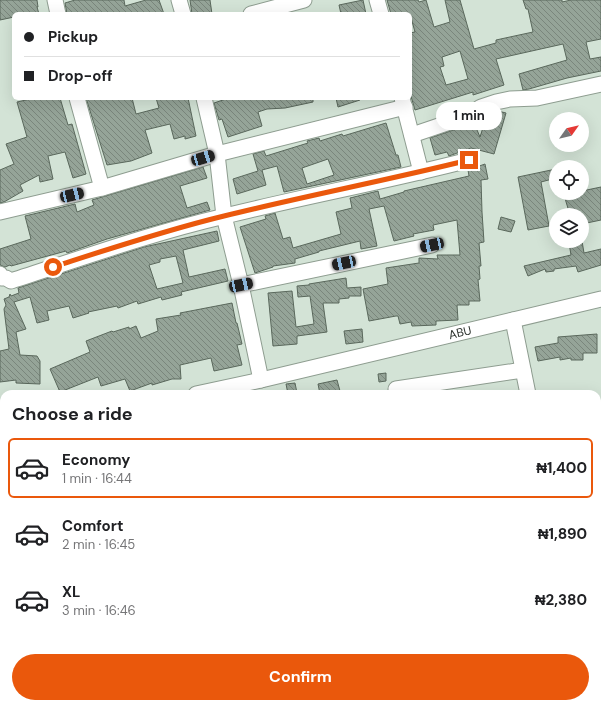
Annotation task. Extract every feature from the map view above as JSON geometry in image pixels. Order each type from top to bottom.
[{"type":"street","points":[[55,0],[58,12]]},
{"type":"street","points":[[180,0],[183,12]]},
{"type":"street","points":[[253,9],[304,0]]},
{"type":"street","points":[[377,0],[380,12]]},
{"type":"street","points":[[412,135],[468,116],[481,107],[496,102],[510,99],[537,98],[601,84]]},
{"type":"street","points":[[78,100],[102,188]]},
{"type":"street","points":[[204,100],[217,154],[224,216],[241,285],[261,380]]},
{"type":"street","points":[[0,212],[102,188],[217,154],[404,102],[421,172]]},
{"type":"street","points":[[2,280],[11,281],[137,240],[224,216],[469,160]]},
{"type":"street","points":[[241,285],[432,245]]},
{"type":"street","name":"ABU","points":[[215,390],[601,299]]},
{"type":"street","points":[[513,320],[527,390]]},
{"type":"street","points":[[396,389],[523,370]]},
{"type":"building","points":[[0,0],[37,0],[38,12],[12,12],[12,17],[0,20]]},
{"type":"building","points":[[75,0],[124,0],[125,6],[146,0],[159,0],[163,12],[67,12],[65,3]]},
{"type":"building","points":[[190,0],[210,0],[212,12],[192,12]]},
{"type":"building","points":[[363,0],[366,12],[341,12],[339,5]]},
{"type":"building","points":[[387,0],[418,0],[419,2],[426,0],[434,27],[450,22],[445,0],[460,0],[474,49],[496,43],[496,40],[533,32],[528,9],[526,9],[523,0],[562,0],[562,2],[571,0],[601,0],[601,39],[586,42],[590,59],[601,57],[601,71],[567,78],[523,90],[519,74],[567,60],[563,44],[496,59],[504,85],[473,95],[473,92],[415,110],[412,100],[412,33],[415,32],[412,21],[412,12],[390,12]],"holes":[[[460,51],[468,79],[446,85],[440,67],[444,66],[442,57]]]},
{"type":"building","points":[[26,100],[61,100],[68,125],[72,124],[86,174],[73,178],[65,152],[48,156],[53,179],[40,182],[39,175],[20,185],[23,191],[0,203],[0,170],[14,164],[6,144],[27,137],[17,102]]},
{"type":"building","points":[[87,100],[132,100],[136,114],[159,108],[157,100],[188,100],[196,136],[185,139],[185,136],[174,139],[170,124],[145,130],[152,153],[131,161],[107,165]]},
{"type":"building","points":[[223,100],[313,100],[313,102],[285,108],[267,109],[258,112],[262,126],[228,137],[222,119],[219,120],[214,103]]},
{"type":"building","points":[[336,100],[360,100],[338,107]]},
{"type":"building","points":[[498,111],[506,113],[494,154],[471,148],[449,156],[447,152],[435,155],[430,138],[474,123],[480,137],[487,115]]},
{"type":"building","points":[[386,123],[401,167],[284,192],[277,166],[262,170],[266,185],[237,194],[233,179],[258,171],[253,154],[264,151],[266,156],[308,143],[307,141],[319,138],[320,141],[342,134],[343,136]],"holes":[[[328,159],[334,175],[307,184],[302,168]]]},
{"type":"building","points":[[485,164],[488,179],[481,180],[484,242],[479,243],[481,266],[479,266],[480,279],[478,280],[480,301],[469,301],[469,305],[457,305],[458,320],[436,321],[436,325],[412,326],[411,322],[400,324],[398,316],[369,321],[363,289],[388,284],[386,268],[419,263],[419,258],[438,259],[437,255],[460,255],[457,220],[433,225],[434,230],[413,234],[414,236],[394,241],[384,206],[369,209],[377,246],[361,249],[360,241],[319,251],[295,259],[295,263],[273,266],[255,273],[240,227],[266,219],[265,216],[275,213],[283,239],[290,237],[293,248],[341,234],[336,212],[352,208],[350,198],[378,191],[380,199],[404,191],[469,176],[468,170]]},
{"type":"building","points":[[203,167],[207,178],[180,186],[187,208],[207,202],[210,210],[107,239],[67,253],[66,251],[11,266],[5,267],[0,265],[0,249],[31,239],[25,216],[75,204],[77,212],[94,205],[92,200]]},
{"type":"building","points":[[549,170],[549,180],[541,182],[549,226],[528,230],[518,177]]},
{"type":"building","points":[[601,187],[601,220],[589,223],[589,208],[568,208],[566,200],[589,200],[589,190]]},
{"type":"building","points":[[501,217],[515,221],[511,232],[498,229]]},
{"type":"building","points":[[217,231],[219,241],[183,250],[189,277],[225,269],[228,281],[181,292],[182,295],[162,300],[161,297],[138,304],[137,301],[118,308],[117,306],[88,312],[89,313],[73,318],[69,306],[47,311],[49,320],[37,323],[30,297],[14,302],[26,329],[16,332],[20,355],[37,356],[40,361],[40,384],[16,383],[16,380],[0,382],[0,351],[9,349],[4,309],[6,305],[4,299],[9,297],[10,294],[11,296],[19,293],[18,288],[144,247]],"holes":[[[176,256],[183,283],[157,289],[149,265],[160,262],[160,259]]]},
{"type":"building","points":[[570,248],[583,248],[584,253],[601,249],[601,265],[578,272],[576,266],[554,269],[554,271],[546,272],[545,269],[528,276],[524,266],[571,255]]},
{"type":"building","points":[[346,278],[347,288],[361,287],[361,296],[349,296],[349,298],[339,299],[339,303],[323,303],[327,332],[297,336],[297,344],[273,346],[268,293],[292,291],[296,327],[314,324],[310,296],[298,297],[297,286]]},
{"type":"building","points":[[232,303],[242,344],[237,345],[242,365],[214,371],[211,358],[180,365],[181,379],[172,379],[152,385],[152,383],[133,390],[130,390],[125,379],[101,386],[98,377],[65,390],[59,390],[50,369],[90,352],[86,341],[112,331],[113,332],[129,327],[129,329],[136,326],[141,338],[158,331],[156,319],[181,315],[180,313]]},
{"type":"building","points":[[362,329],[363,342],[346,344],[344,331]]},
{"type":"building","points":[[597,334],[597,353],[583,353],[583,360],[571,360],[571,358],[560,360],[560,357],[538,361],[535,347],[558,343],[558,337]]},
{"type":"building","points":[[386,373],[386,381],[379,382],[378,374]]},
{"type":"building","points":[[337,380],[340,390],[319,390],[318,384]]},
{"type":"building","points":[[295,383],[296,390],[287,390],[286,384]]},
{"type":"route","points":[[53,267],[137,240],[224,216],[469,160]]}]
